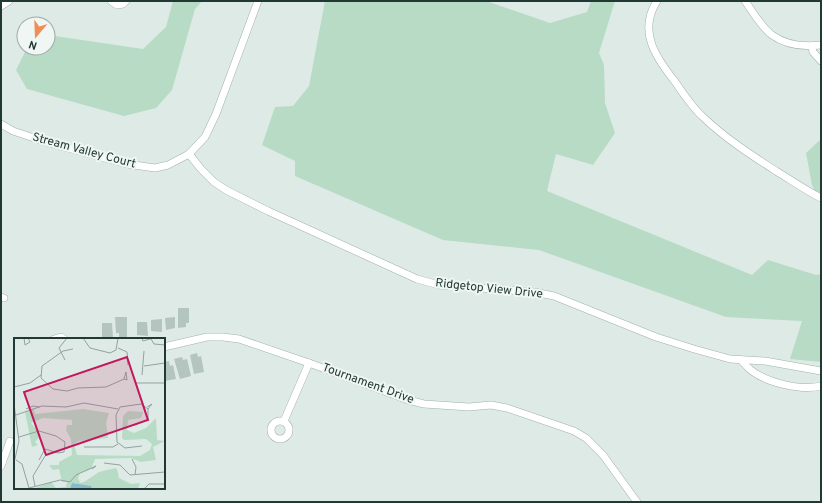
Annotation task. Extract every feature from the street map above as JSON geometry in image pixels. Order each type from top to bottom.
[{"type":"street","points":[[1,6],[9,1]]},
{"type":"street","points":[[111,1],[117,5],[123,4],[126,1]]},
{"type":"street","name":"Stream Valley Court","points":[[1,124],[13,131],[46,142],[127,164],[155,168],[168,165],[189,154],[205,137],[216,114],[258,1]]},
{"type":"street","points":[[657,1],[652,8],[649,27],[651,45],[668,74],[701,116],[748,153],[821,198]]},
{"type":"street","points":[[745,1],[772,36],[785,42],[812,46],[821,45]]},
{"type":"street","points":[[812,46],[813,52],[821,60]]},
{"type":"street","name":"Ridgetop View Drive","points":[[189,154],[214,182],[226,190],[268,211],[417,279],[439,285],[534,292],[554,296],[675,344],[723,358],[765,361],[821,371]]},
{"type":"street","name":"Tournament Drive","points":[[165,346],[206,337],[223,337],[246,341],[424,404],[469,407],[491,405],[507,408],[574,431],[586,438],[603,455],[637,502]]},
{"type":"street","points":[[741,360],[752,372],[771,381],[789,386],[814,388],[821,386]]},
{"type":"street","points":[[284,421],[309,363]]},
{"type":"street","points":[[1,466],[10,441]]},
{"type":"green space","points":[[173,1],[202,1],[195,9],[172,90],[156,108],[124,116],[27,89],[16,70],[23,56],[56,56],[56,36],[143,49],[166,27]]},
{"type":"green space","points":[[325,1],[486,1],[550,23],[587,12],[591,1],[615,1],[599,53],[604,65],[605,103],[615,133],[593,165],[556,154],[547,191],[752,275],[768,260],[816,275],[821,274],[821,362],[790,359],[802,321],[726,317],[539,250],[443,240],[295,176],[295,161],[262,145],[275,107],[293,106],[309,86]]},
{"type":"green space","points":[[821,139],[821,203],[812,185],[806,153]]},
{"type":"building","points":[[178,308],[189,308],[189,323],[186,323],[186,327],[178,328]]},
{"type":"building","points":[[115,317],[127,317],[127,337],[119,338],[119,333],[116,333]]},
{"type":"building","points":[[175,317],[175,328],[166,330],[165,318]]},
{"type":"building","points":[[162,319],[162,332],[151,331],[151,320]]},
{"type":"building","points":[[137,322],[147,322],[148,336],[137,335]]},
{"type":"building","points":[[102,323],[112,323],[113,338],[102,337]]},
{"type":"building","points":[[197,353],[198,357],[201,356],[204,372],[194,374],[190,355]]},
{"type":"building","points":[[182,357],[183,360],[187,359],[191,376],[180,379],[174,359]]},
{"type":"building","points":[[169,361],[170,366],[173,365],[176,379],[165,381],[165,362]]}]
